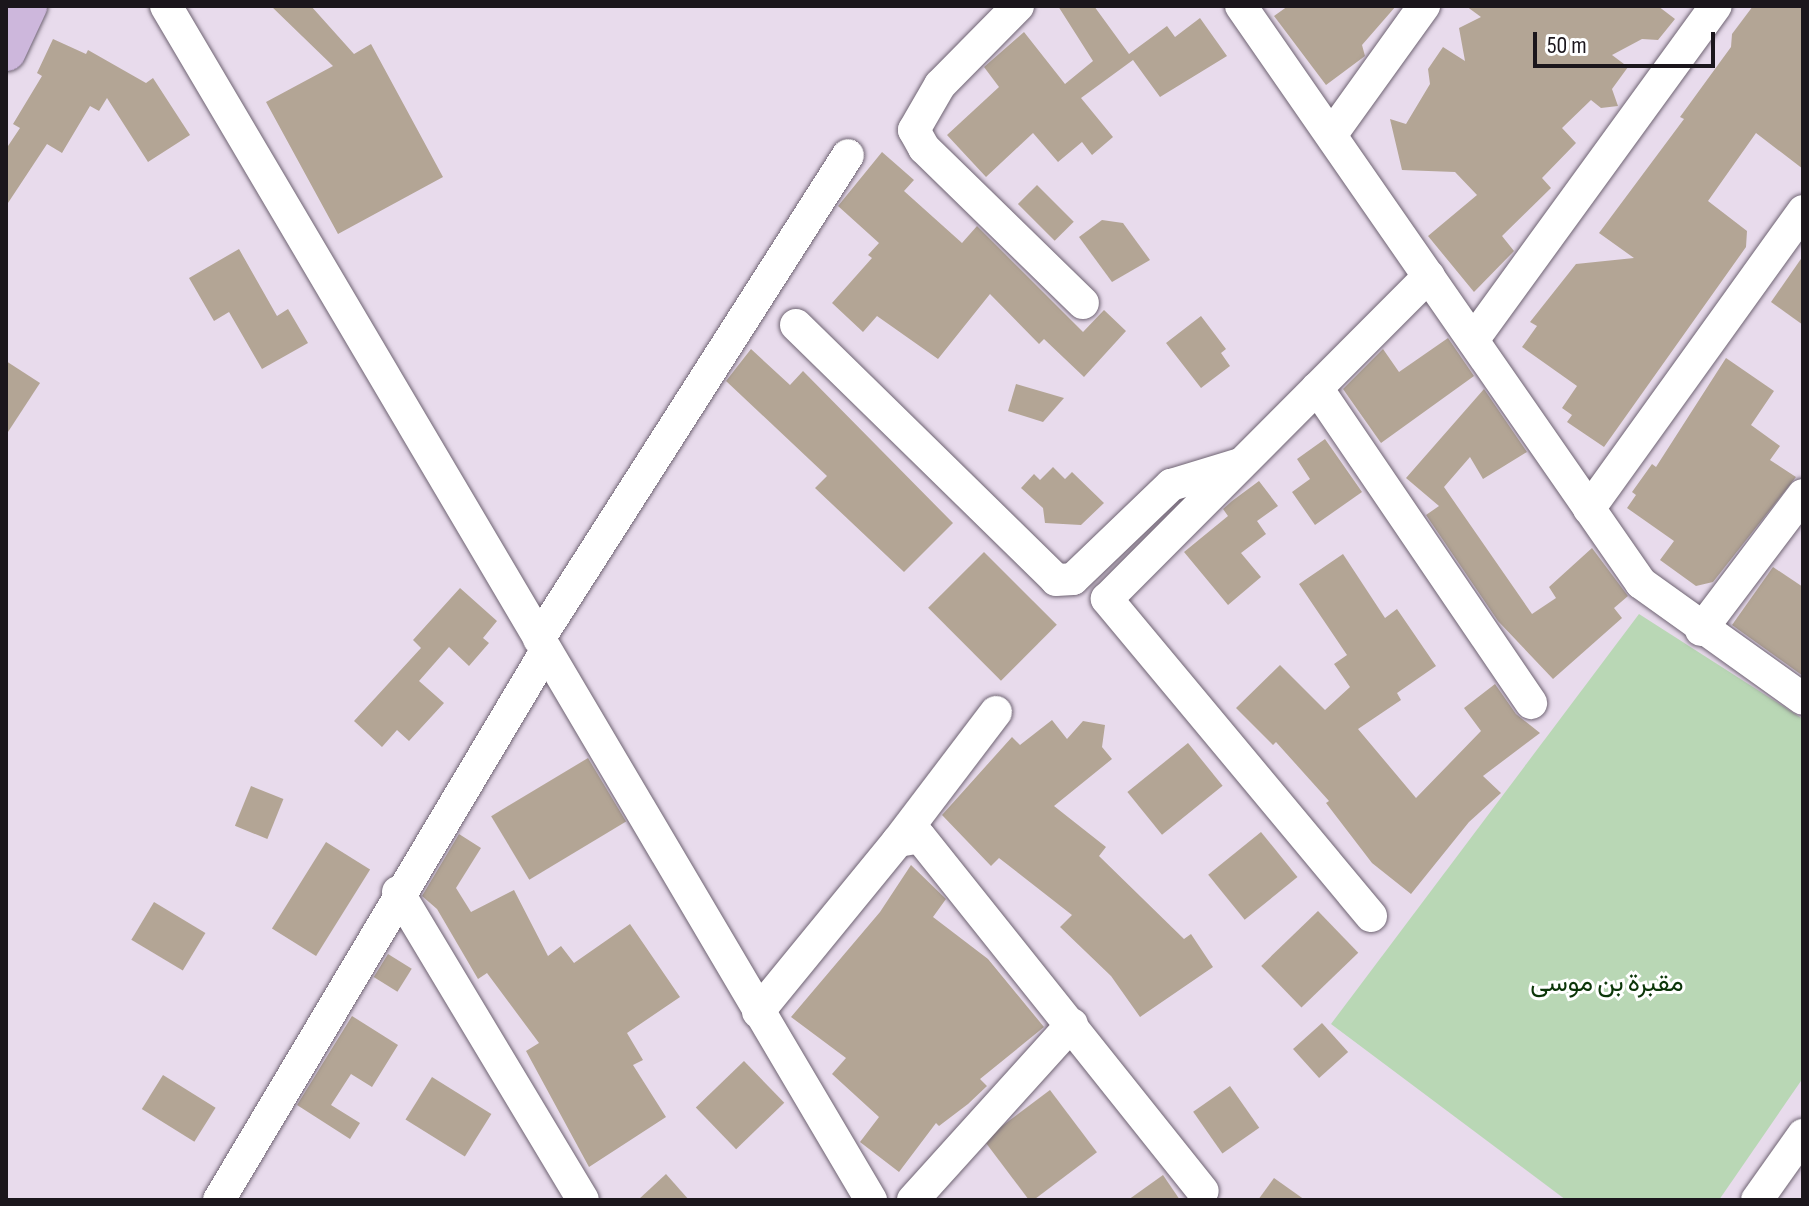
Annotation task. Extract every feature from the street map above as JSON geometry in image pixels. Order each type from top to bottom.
[{"type":"main road","points":[[6,51],[27,6]]},
{"type":"street","points":[[166,6],[871,1200]]},
{"type":"street","points":[[1018,6],[940,85],[914,130],[924,148],[1083,303]]},
{"type":"street","points":[[1241,6],[1641,583],[1701,630],[1803,699]]},
{"type":"street","points":[[1332,134],[1424,6]]},
{"type":"street","points":[[1473,340],[1716,6]]},
{"type":"street","points":[[219,1200],[543,645],[848,155]]},
{"type":"street","points":[[1589,509],[1803,211]]},
{"type":"street","points":[[1371,916],[1107,604],[1110,593],[1429,276]]},
{"type":"street","points":[[796,325],[1056,580],[1073,579],[1171,485],[1240,464]]},
{"type":"street","points":[[1317,388],[1531,703]]},
{"type":"street","points":[[1701,630],[1803,495]]},
{"type":"street","points":[[758,1012],[898,841],[996,712]]},
{"type":"street","points":[[898,841],[911,835],[929,842],[1203,1191]]},
{"type":"street","points":[[398,892],[583,1200]]},
{"type":"street","points":[[913,1200],[1072,1024]]},
{"type":"street","points":[[1757,1200],[1803,1135]]},
{"type":"green space","name":"مقبرة بن موسى","points":[[1639,614],[1803,719],[1803,1078],[1719,1200],[1566,1200],[1331,1024]]},
{"type":"building","points":[[271,6],[311,6],[354,54],[371,44],[443,177],[338,234],[266,102],[333,66]]},
{"type":"building","points":[[1058,6],[1094,6],[1129,54],[1167,26],[1175,37],[1200,18],[1227,56],[1160,97],[1133,60],[1081,98],[1113,137],[1092,155],[1082,142],[1058,162],[1033,133],[986,177],[947,135],[999,87],[984,67],[1024,32],[1065,84],[1093,61]]},
{"type":"building","points":[[1288,6],[1396,6],[1362,45],[1365,56],[1326,85],[1274,16]]},
{"type":"building","points":[[1466,6],[1658,6],[1675,19],[1658,40],[1642,39],[1612,55],[1628,67],[1612,89],[1618,106],[1601,108],[1591,100],[1562,128],[1576,143],[1542,178],[1551,188],[1502,236],[1514,251],[1474,292],[1428,236],[1477,195],[1455,172],[1402,170],[1390,119],[1406,124],[1430,84],[1428,69],[1443,47],[1465,61],[1459,28],[1481,17]]},
{"type":"building","points":[[1753,6],[1803,6],[1803,169],[1756,133],[1708,201],[1747,231],[1746,247],[1604,447],[1567,422],[1572,415],[1562,408],[1577,386],[1522,347],[1537,326],[1530,322],[1576,264],[1634,258],[1599,233],[1684,119],[1680,117],[1731,47],[1732,34]]},
{"type":"building","points":[[53,39],[86,54],[88,50],[146,83],[153,78],[190,135],[148,162],[107,98],[99,111],[90,106],[62,153],[47,144],[6,206],[6,149],[20,128],[13,124],[42,76],[37,73]]},
{"type":"building","points":[[882,152],[914,180],[904,191],[962,243],[977,226],[1083,332],[1104,310],[1126,331],[1084,377],[1044,339],[1039,344],[990,294],[938,359],[877,316],[863,332],[832,303],[872,258],[868,255],[879,243],[838,206]]},
{"type":"building","points":[[1037,185],[1074,222],[1055,241],[1018,204]]},
{"type":"building","points":[[1102,220],[1123,223],[1150,260],[1112,282],[1079,237]]},
{"type":"building","points":[[239,249],[277,316],[288,309],[308,343],[262,369],[229,312],[214,321],[189,278]]},
{"type":"building","points":[[1803,256],[1803,325],[1771,302]]},
{"type":"building","points":[[1201,316],[1226,349],[1221,353],[1230,366],[1201,388],[1166,343]]},
{"type":"building","points":[[1448,338],[1474,376],[1381,443],[1343,389],[1383,349],[1399,372]]},
{"type":"building","points":[[751,349],[790,385],[803,371],[953,523],[904,572],[815,488],[827,476],[726,381]]},
{"type":"building","points":[[1726,358],[1774,391],[1751,425],[1780,446],[1770,460],[1796,477],[1713,582],[1696,586],[1660,560],[1674,541],[1627,508],[1636,495],[1632,492],[1652,464],[1656,467]]},
{"type":"building","points":[[6,361],[40,383],[6,435]]},
{"type":"building","points":[[1016,384],[1064,398],[1043,422],[1008,411]]},
{"type":"building","points":[[1484,389],[1527,452],[1483,479],[1470,457],[1444,487],[1532,614],[1556,598],[1549,587],[1592,548],[1628,596],[1614,608],[1622,618],[1553,679],[1498,621],[1426,515],[1439,506],[1406,478]]},
{"type":"building","points":[[1325,439],[1362,492],[1315,525],[1292,492],[1310,479],[1297,459]]},
{"type":"building","points":[[1053,467],[1065,479],[1072,472],[1104,503],[1081,525],[1045,523],[1043,508],[1021,488],[1034,474],[1040,480]]},
{"type":"building","points":[[1259,481],[1278,506],[1257,521],[1266,534],[1241,553],[1261,577],[1228,605],[1184,552],[1228,516],[1223,509]]},
{"type":"building","points":[[984,552],[1057,625],[1001,681],[928,608]]},
{"type":"building","points":[[1343,554],[1385,618],[1397,609],[1436,666],[1397,693],[1401,700],[1358,729],[1416,798],[1481,731],[1464,708],[1495,684],[1516,714],[1540,733],[1483,776],[1501,793],[1469,822],[1411,894],[1372,863],[1326,803],[1329,801],[1276,742],[1273,745],[1236,708],[1280,665],[1325,710],[1350,687],[1334,664],[1347,655],[1299,584]]},
{"type":"building","points":[[1773,567],[1803,587],[1803,676],[1732,625]]},
{"type":"building","points":[[460,588],[497,621],[483,638],[489,643],[469,666],[449,647],[419,681],[444,703],[409,741],[397,730],[382,747],[354,721],[421,648],[413,640]]},
{"type":"building","points":[[1052,720],[1067,739],[1083,721],[1105,725],[1102,747],[1112,759],[1054,806],[1106,847],[1099,856],[1184,939],[1191,934],[1213,967],[1140,1017],[1111,976],[1060,927],[1072,915],[999,858],[991,866],[942,815],[1012,737],[1020,745]]},
{"type":"building","points":[[1188,743],[1223,786],[1162,835],[1127,792]]},
{"type":"building","points":[[588,758],[626,821],[529,880],[491,816]]},
{"type":"building","points":[[251,786],[283,799],[267,839],[235,826]]},
{"type":"building","points":[[1261,832],[1298,877],[1245,920],[1208,875]]},
{"type":"building","points":[[459,834],[481,848],[456,888],[471,912],[514,890],[548,956],[561,946],[574,963],[630,924],[680,997],[627,1033],[643,1060],[633,1065],[666,1117],[589,1167],[526,1051],[539,1043],[487,973],[478,979],[437,909],[422,896]]},
{"type":"building","points":[[326,842],[370,870],[316,956],[272,929]]},
{"type":"building","points":[[911,865],[946,899],[933,917],[988,959],[1044,1027],[980,1079],[987,1086],[968,1104],[939,1126],[936,1123],[899,1172],[860,1142],[879,1117],[832,1074],[846,1058],[791,1017],[880,912]]},
{"type":"building","points":[[154,902],[205,933],[183,971],[131,940]]},
{"type":"building","points":[[1318,911],[1358,953],[1301,1008],[1261,966]]},
{"type":"building","points":[[388,954],[412,969],[397,992],[374,977]]},
{"type":"building","points":[[352,1016],[398,1045],[372,1087],[351,1074],[331,1105],[360,1123],[350,1139],[297,1105]]},
{"type":"building","points":[[1322,1023],[1348,1052],[1319,1078],[1293,1049]]},
{"type":"building","points":[[744,1061],[784,1103],[736,1149],[696,1108]]},
{"type":"building","points":[[163,1075],[216,1108],[194,1142],[142,1109]]},
{"type":"building","points":[[432,1077],[491,1114],[465,1156],[406,1119]]},
{"type":"building","points":[[1230,1086],[1259,1128],[1222,1154],[1193,1112]]},
{"type":"building","points":[[1050,1090],[1097,1152],[1034,1200],[1029,1200],[984,1140]]},
{"type":"building","points":[[666,1174],[689,1200],[638,1200]]},
{"type":"building","points":[[1163,1175],[1180,1200],[1128,1200]]},
{"type":"building","points":[[1274,1178],[1305,1200],[1258,1200]]}]
